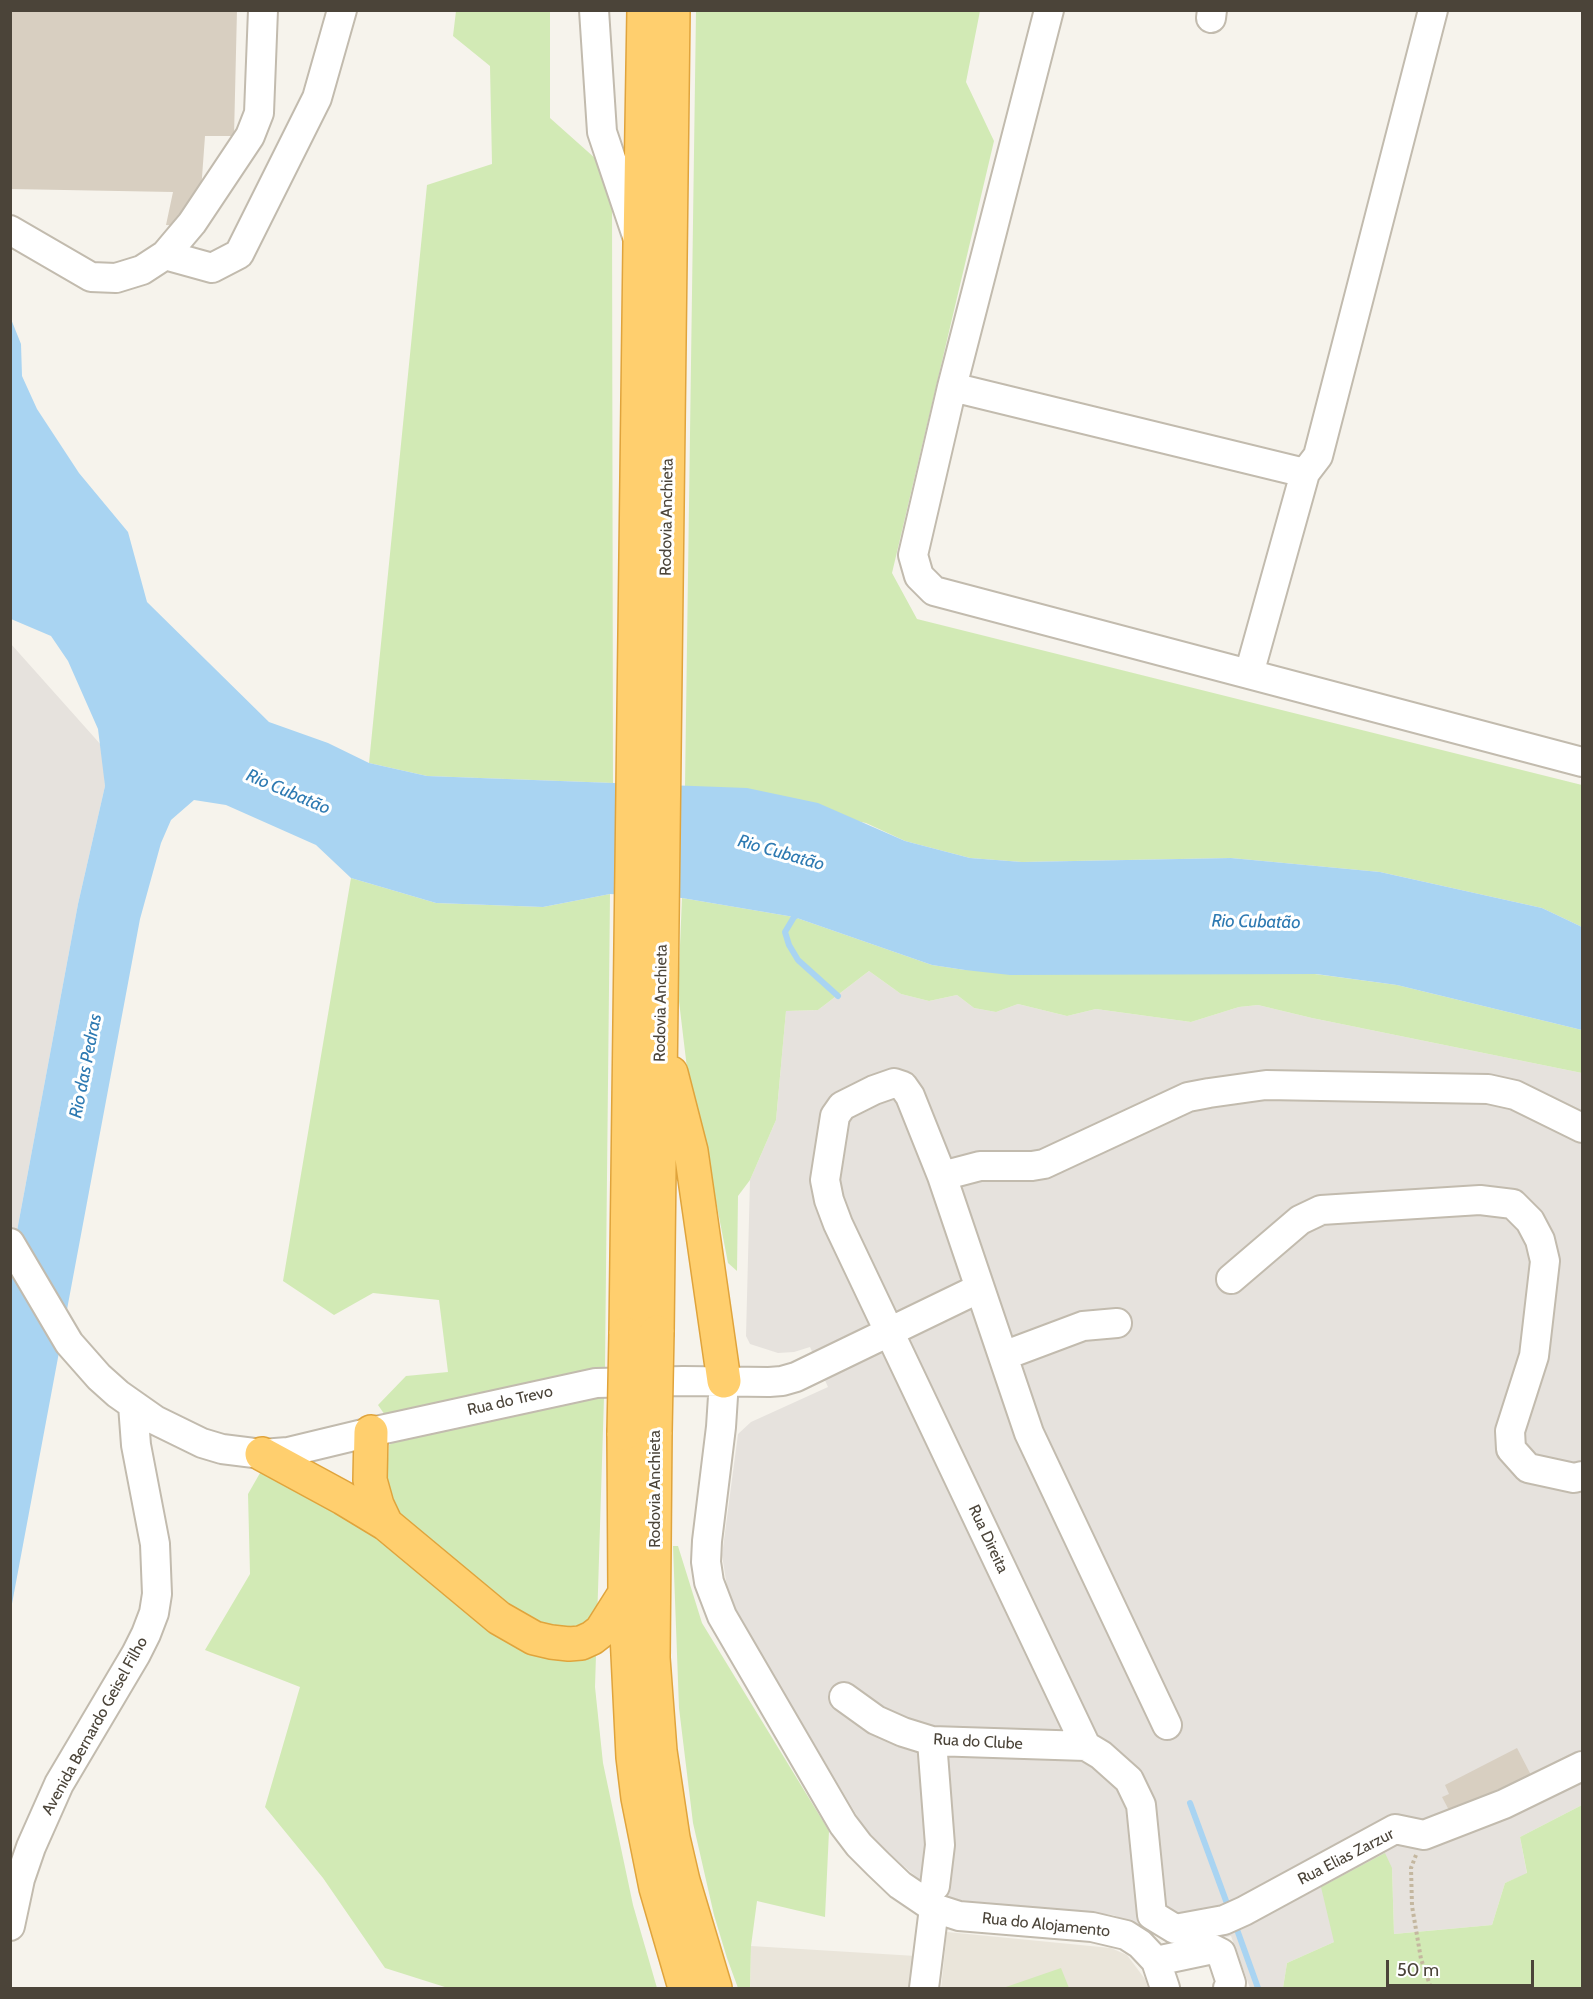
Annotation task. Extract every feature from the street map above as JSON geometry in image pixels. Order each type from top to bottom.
[{"type":"highway","name":"Rodovia Anchieta","points":[[644,10],[639,245],[649,762]]},
{"type":"highway","name":"Rodovia Anchieta","points":[[674,10],[649,762],[640,1432],[660,1751],[683,1881],[715,1989]]},
{"type":"highway","name":"Rodovia Anchieta","points":[[641,1333],[660,1029],[646,976]]},
{"type":"highway","points":[[660,1029],[691,1151],[724,1381]]},
{"type":"highway","points":[[371,1432],[370,1480],[377,1506],[386,1524]]},
{"type":"highway","name":"Rodovia Anchieta","points":[[640,1432],[625,1593],[630,1728],[638,1798],[656,1888],[685,1989]]},
{"type":"highway","points":[[262,1454],[386,1524],[499,1618],[534,1638],[568,1644],[580,1643],[592,1638],[601,1631],[625,1593]]},
{"type":"street","points":[[10,231],[91,277],[116,278],[142,270],[165,255],[192,223],[250,136],[259,113],[263,10]]},
{"type":"street","points":[[165,255],[212,268],[239,255],[317,98],[342,10]]},
{"type":"street","points":[[594,10],[602,132],[639,245]]},
{"type":"street","points":[[639,10],[644,61]]},
{"type":"street","points":[[1048,10],[952,387],[913,555],[919,576],[934,591],[1582,762]]},
{"type":"street","points":[[1249,674],[1305,473],[1318,456],[1433,10]]},
{"type":"street","points":[[952,387],[1305,473]]},
{"type":"street","name":"Rua Direita","points":[[942,1176],[910,1096],[903,1086],[894,1083],[874,1090],[842,1106],[835,1116],[825,1180],[829,1200],[838,1224],[1086,1746]]},
{"type":"street","points":[[1167,1725],[1029,1433],[942,1176],[980,1166],[1044,1164],[1188,1097],[1266,1085],[1488,1089],[1515,1095],[1582,1128]]},
{"type":"street","points":[[1231,1279],[1300,1220],[1321,1210],[1480,1200],[1513,1204],[1530,1221],[1540,1240],[1545,1261],[1534,1356],[1510,1431],[1511,1449],[1528,1468],[1574,1478],[1582,1476]]},
{"type":"street","points":[[10,1243],[69,1343],[99,1377],[133,1405]]},
{"type":"street","name":"Rua do Trevo","points":[[133,1405],[177,1432],[202,1443],[222,1449],[262,1454],[288,1452],[596,1383],[782,1381],[796,1377],[980,1288]]},
{"type":"street","points":[[1003,1356],[1083,1326],[1117,1323]]},
{"type":"street","name":"Rua do Alojamento","points":[[724,1381],[721,1427],[706,1552],[709,1582],[722,1616],[843,1824],[859,1845],[900,1885],[935,1897],[959,1916],[1092,1927],[1126,1935],[1140,1944],[1156,1961],[1165,1989]]},
{"type":"street","name":"Avenida Bernardo Geisel Filho","points":[[10,1926],[20,1879],[31,1846],[59,1784],[136,1654],[154,1613],[157,1594],[155,1544],[136,1445],[133,1405]]},
{"type":"street","name":"Rua do Clube","points":[[844,1697],[876,1720],[932,1741],[1086,1746]]},
{"type":"street","points":[[924,1989],[940,1845],[932,1741]]},
{"type":"street","name":"Rua Elias Zarzur","points":[[1086,1746],[1101,1755],[1129,1780],[1141,1805],[1152,1915],[1175,1929],[1234,1916],[1395,1829],[1424,1835]]},
{"type":"street","points":[[1424,1835],[1504,1804],[1582,1766]]},
{"type":"street","points":[[1156,1961],[1213,1949],[1221,1953],[1231,1983],[1228,1989]]},
{"type":"path","points":[[1424,1835],[1411,1868],[1412,1896],[1421,1959],[1431,1989]]},
{"type":"shaded area","points":[[11,644],[102,746],[105,786],[78,904],[11,1263]]},
{"type":"shaded area","points":[[869,971],[901,994],[929,1001],[957,995],[974,1008],[996,1012],[1018,1004],[1067,1016],[1096,1009],[1191,1022],[1239,1007],[1258,1005],[1582,1073],[1582,1805],[1520,1837],[1527,1874],[1505,1883],[1492,1925],[1394,1934],[1392,1868],[1334,1942],[1287,1963],[1283,1988],[1250,1988],[1231,1936],[1175,1949],[1152,1931],[1113,1915],[943,1897],[935,1893],[886,1851],[863,1826],[734,1608],[727,1587],[722,1555],[738,1434],[751,1422],[828,1387],[810,1347],[794,1352],[778,1353],[750,1344],[746,1336],[750,1180],[776,1120],[786,1011],[818,1010]]},
{"type":"shaded area","points":[[947,1932],[1111,1948],[1127,1955],[1145,1979],[1148,1988],[941,1988]]},
{"type":"shaded area","points":[[751,1946],[916,1956],[912,1988],[750,1988]]},
{"type":"green space","points":[[456,11],[550,11],[550,118],[596,159],[612,197],[613,783],[427,776],[369,763],[427,185],[492,164],[490,66],[453,36]]},
{"type":"green space","points":[[696,11],[980,11],[966,82],[994,141],[892,573],[917,619],[1582,785],[1582,927],[1542,908],[1380,872],[1231,858],[1022,862],[970,858],[905,841],[866,823],[685,786]]},
{"type":"green space","points":[[351,878],[436,903],[543,907],[610,894],[605,1365],[595,1687],[603,1763],[633,1905],[657,1988],[448,1988],[385,1968],[323,1878],[265,1807],[300,1687],[205,1650],[250,1574],[248,1494],[264,1466],[388,1495],[389,1445],[407,1435],[387,1418],[378,1405],[406,1376],[448,1372],[439,1300],[373,1293],[334,1315],[283,1281]]},
{"type":"green space","points":[[682,898],[794,917],[932,965],[965,970],[1315,974],[1397,985],[1582,1030],[1582,1073],[1258,1005],[1239,1007],[1191,1022],[1096,1009],[1067,1016],[1018,1004],[996,1012],[974,1008],[957,995],[929,1001],[901,994],[869,971],[818,1010],[786,1011],[776,1120],[750,1180],[738,1196],[737,1271],[728,1263],[706,1150],[689,1085],[678,993]]},
{"type":"green space","points":[[673,1546],[678,1546],[702,1623],[829,1831],[825,1917],[757,1901],[751,1946],[750,1988],[738,1988],[727,1958],[714,1915],[693,1823],[679,1708]]},
{"type":"green space","points":[[1582,1805],[1582,1988],[1283,1988],[1287,1963],[1334,1942],[1321,1887],[1385,1853],[1392,1868],[1394,1934],[1492,1925],[1505,1883],[1527,1873],[1520,1837]]},
{"type":"green space","points":[[1061,1968],[1069,1988],[1003,1988]]},
{"type":"water","points":[[11,319],[21,344],[22,376],[37,409],[79,473],[128,532],[147,602],[269,722],[328,743],[369,763],[427,776],[747,788],[818,803],[905,841],[970,858],[1022,862],[1231,858],[1380,872],[1542,908],[1582,927],[1582,1030],[1397,985],[1316,974],[1010,975],[965,970],[932,965],[794,917],[682,898],[610,894],[543,907],[436,903],[351,878],[316,845],[226,805],[194,800],[171,820],[161,843],[140,919],[11,1609],[11,1263],[78,904],[105,786],[98,729],[68,661],[51,636],[11,619]]},
{"type":"building","points":[[10,10],[237,10],[234,136],[205,136],[201,191],[194,192],[186,226],[166,225],[173,192],[10,189]]},
{"type":"building","points":[[1517,1748],[1532,1777],[1500,1793],[1498,1789],[1451,1814],[1442,1797],[1449,1794],[1445,1785]]},
{"type":"waterway","points":[[799,914],[794,917],[785,932],[789,945],[798,960],[838,996]]},
{"type":"waterway","points":[[1190,1803],[1229,1909]]},
{"type":"waterway","points":[[1235,1924],[1258,1988]]},
{"type":"water label","name":"Rio Cubatão","points":[[288,792]]},
{"type":"water label","name":"Rio Cubatão","points":[[781,853]]},
{"type":"water label","name":"Rio Cubatão","points":[[1256,922]]},
{"type":"water label","name":"Rio das Pedras","points":[[86,1066]]}]
